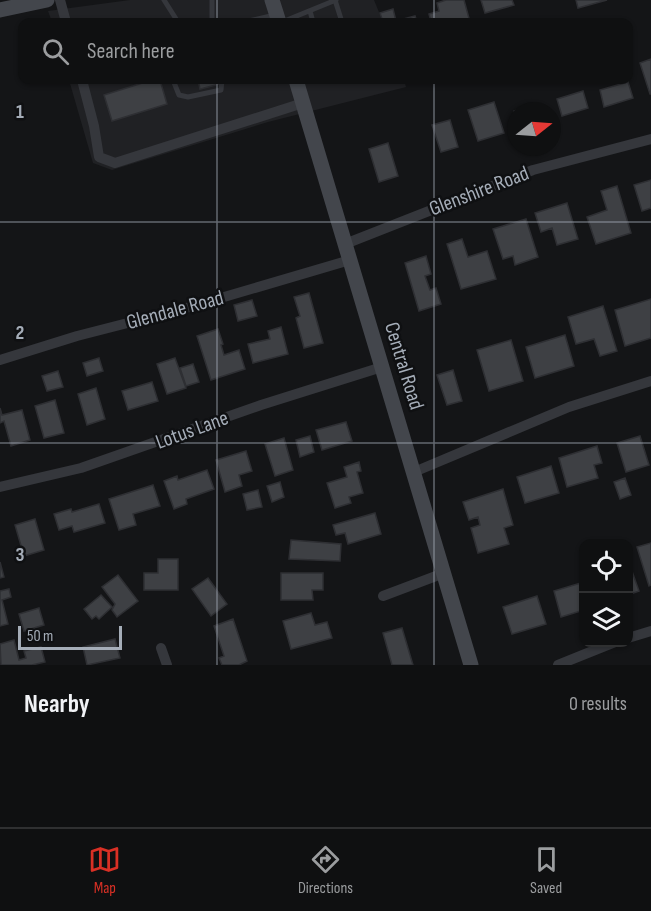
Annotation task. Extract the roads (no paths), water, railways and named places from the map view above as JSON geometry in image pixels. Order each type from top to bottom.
[{"type":"main road","points":[[0,10],[47,0]]},
{"type":"main road","name":"Central Road","points":[[297,84],[471,665]]},
{"type":"street","points":[[60,0],[65,18]]},
{"type":"street","points":[[83,84],[99,157],[115,163],[303,103]]},
{"type":"street","name":"Glenshire Road","points":[[345,244],[533,170],[651,139]]},
{"type":"street","name":"Glendale Road","points":[[0,360],[77,336],[190,307],[350,260]]},
{"type":"street","name":"Lotus Lane","points":[[0,487],[81,468],[261,405],[382,367]]},
{"type":"street","points":[[414,472],[569,407],[651,381]]},
{"type":"street","points":[[383,596],[444,573]]},
{"type":"street","points":[[633,636],[651,631]]},
{"type":"street","points":[[558,665],[603,647]]},
{"type":"street","points":[[161,648],[167,665]]},
{"type":"lane","points":[[164,0],[175,18]]},
{"type":"lane","points":[[212,0],[212,18]]},
{"type":"lane","points":[[278,15],[310,11],[335,0],[341,18]]},
{"type":"lane","points":[[310,11],[312,18]]},
{"type":"lane","points":[[175,84],[179,95],[189,97],[221,90],[222,84]]}]
